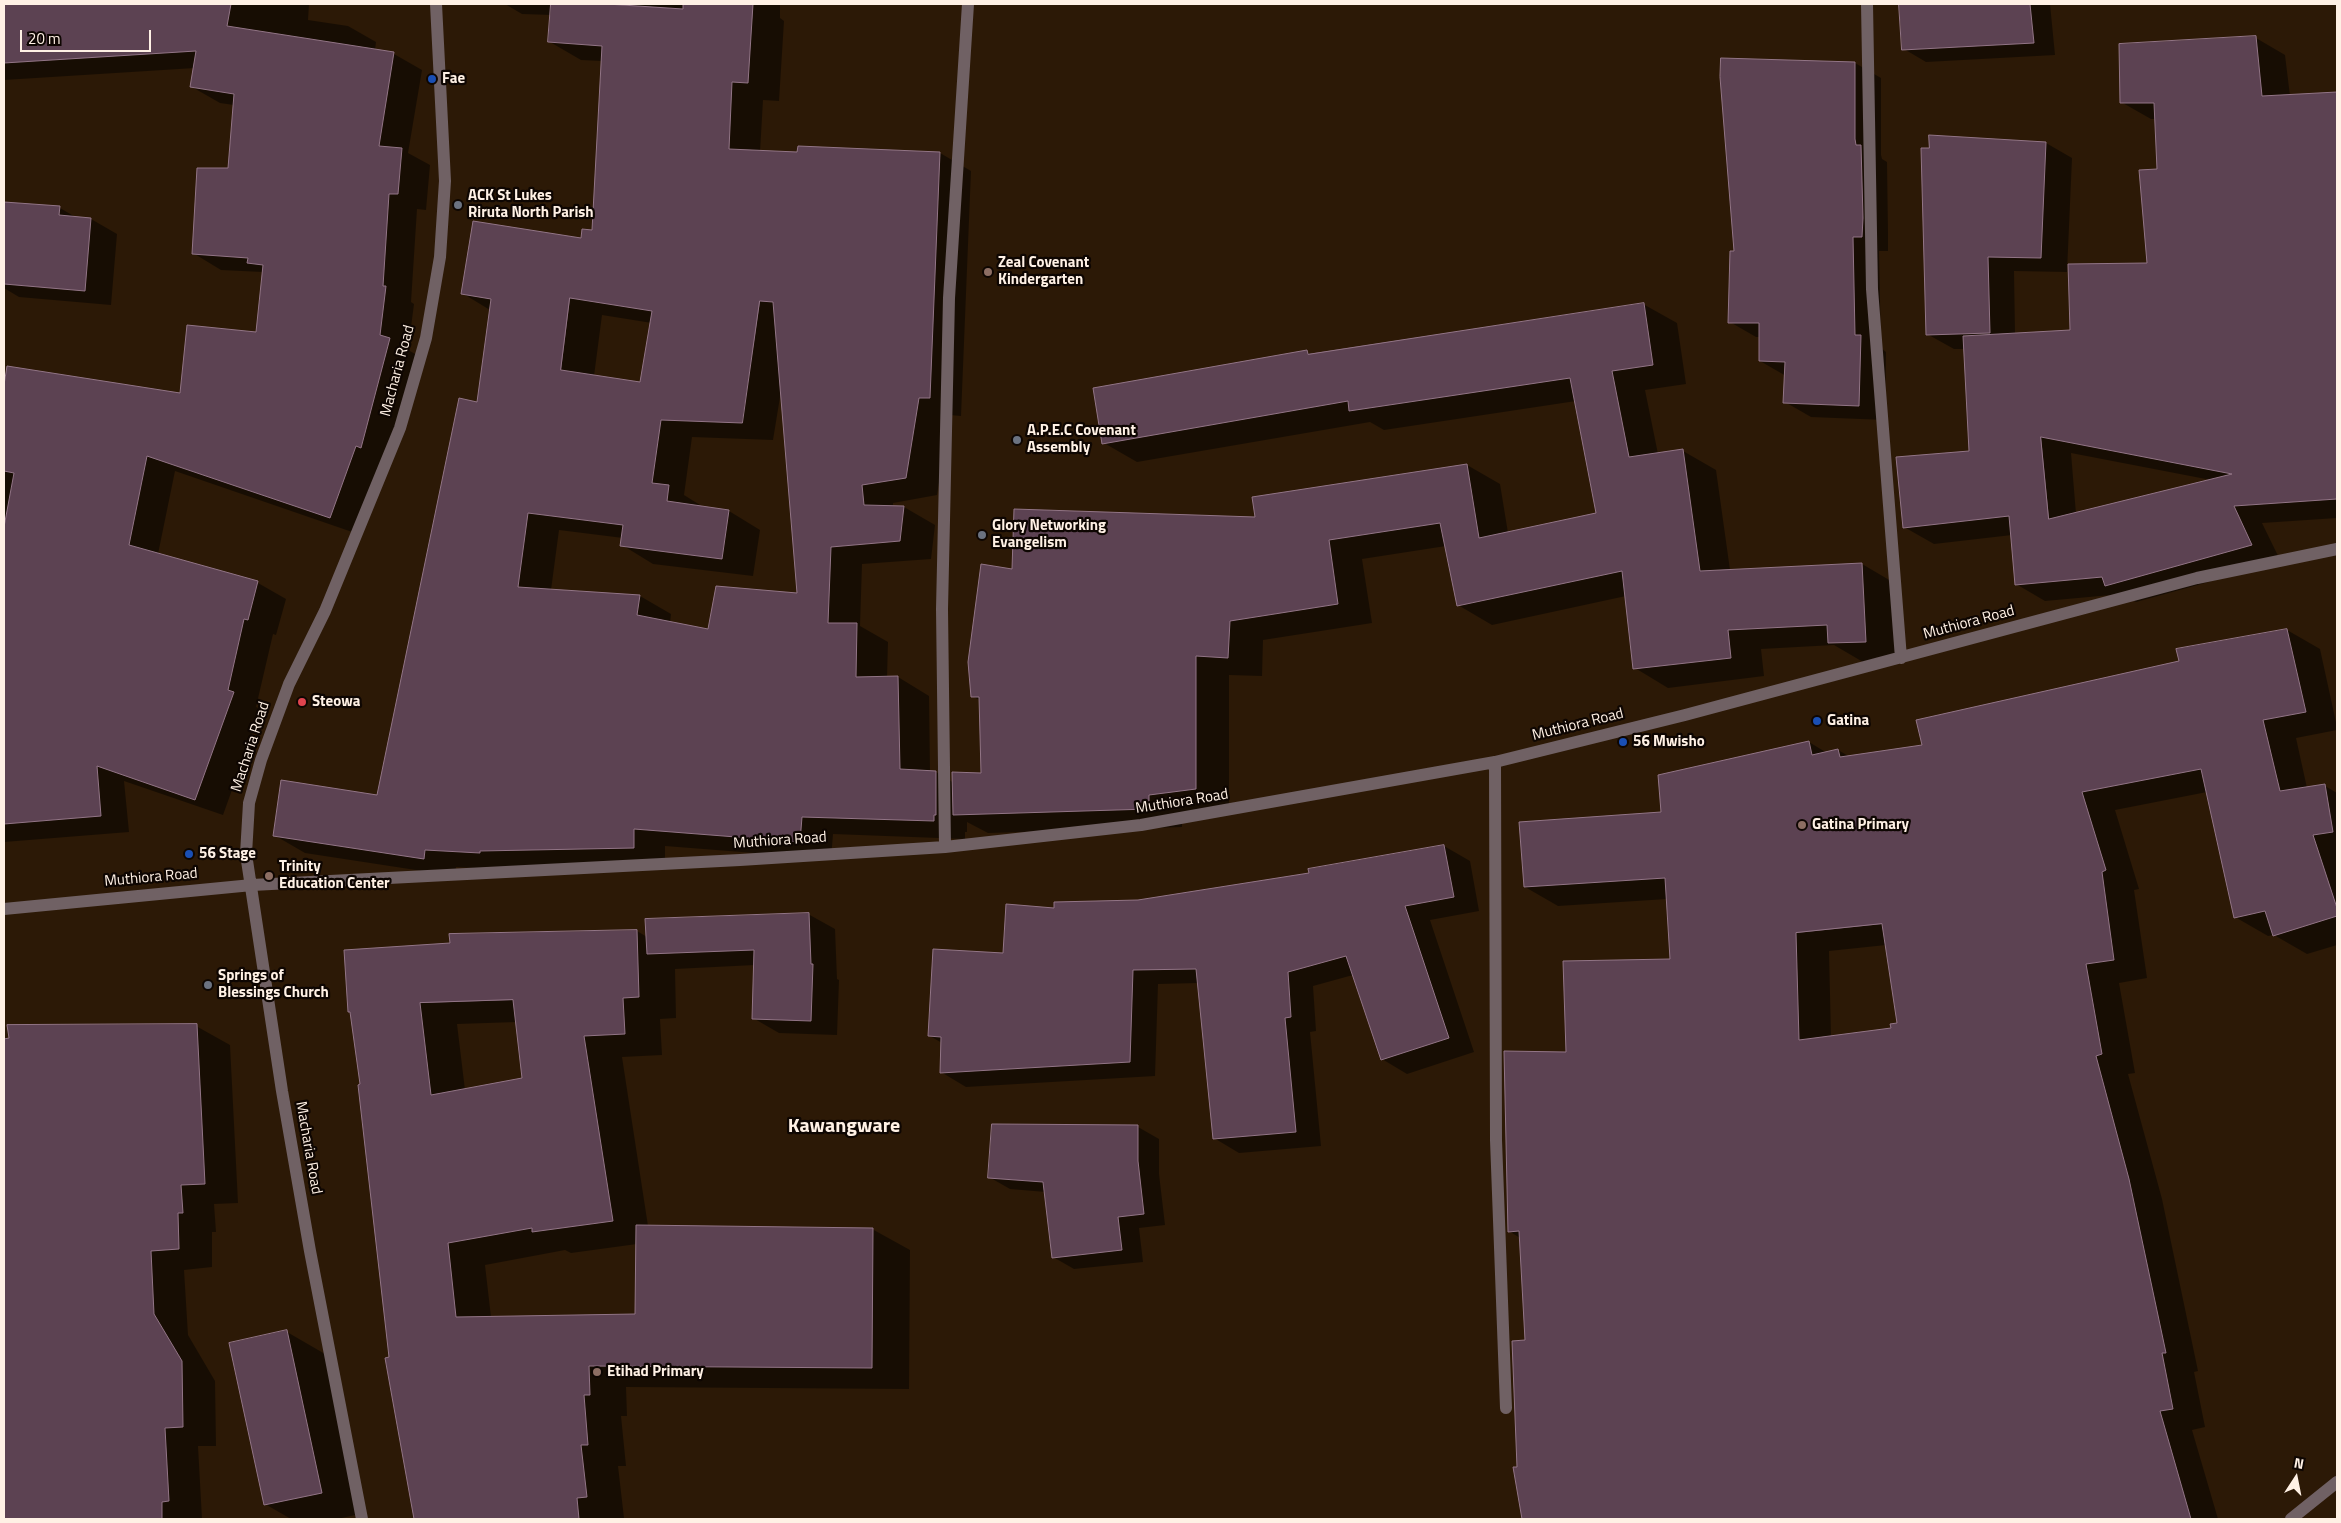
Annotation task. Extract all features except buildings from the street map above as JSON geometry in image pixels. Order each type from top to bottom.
[{"type":"street","name":"Macharia Road","points":[[362,1519],[310,1251],[282,1091],[246,854],[249,812],[261,760],[289,684],[325,611],[400,428],[426,338],[440,257],[445,180],[436,4]]},
{"type":"street","points":[[945,847],[942,608],[949,298],[968,4]]},
{"type":"street","points":[[1867,4],[1872,288],[1901,658]]},
{"type":"street","name":"Muthiora Road","points":[[4,909],[252,885],[721,861],[945,847],[1141,826],[1495,762],[1685,715],[2198,578],[2337,549]]},
{"type":"street","points":[[1495,762],[1496,1140],[1506,1408]]},
{"type":"street","points":[[2290,1519],[2337,1482]]},
{"type":"place","name":"Fae","points":[[432,79]]},
{"type":"place","name":"ACK St Lukes Riruta North Parish","points":[[458,205]]},
{"type":"place","name":"Zeal Covenant Kindergarten","points":[[988,272]]},
{"type":"place","name":"A.P.E.C Covenant Assembly","points":[[1017,440]]},
{"type":"place","name":"Glory Networking Evangelism","points":[[982,535]]},
{"type":"place","name":"Steowa","points":[[302,702]]},
{"type":"place","name":"Gatina","points":[[1817,721]]},
{"type":"place","name":"56 Mwisho","points":[[1623,742]]},
{"type":"place","name":"Gatina Primary","points":[[1802,825]]},
{"type":"place","name":"56 Stage","points":[[189,854]]},
{"type":"place","name":"Trinity Education Center","points":[[269,876]]},
{"type":"place","name":"Springs of Blessings Church","points":[[208,985]]},
{"type":"place","name":"Etihad Primary","points":[[597,1372]]},
{"type":"district","name":"Kawangware","points":[[844,1127]]}]
